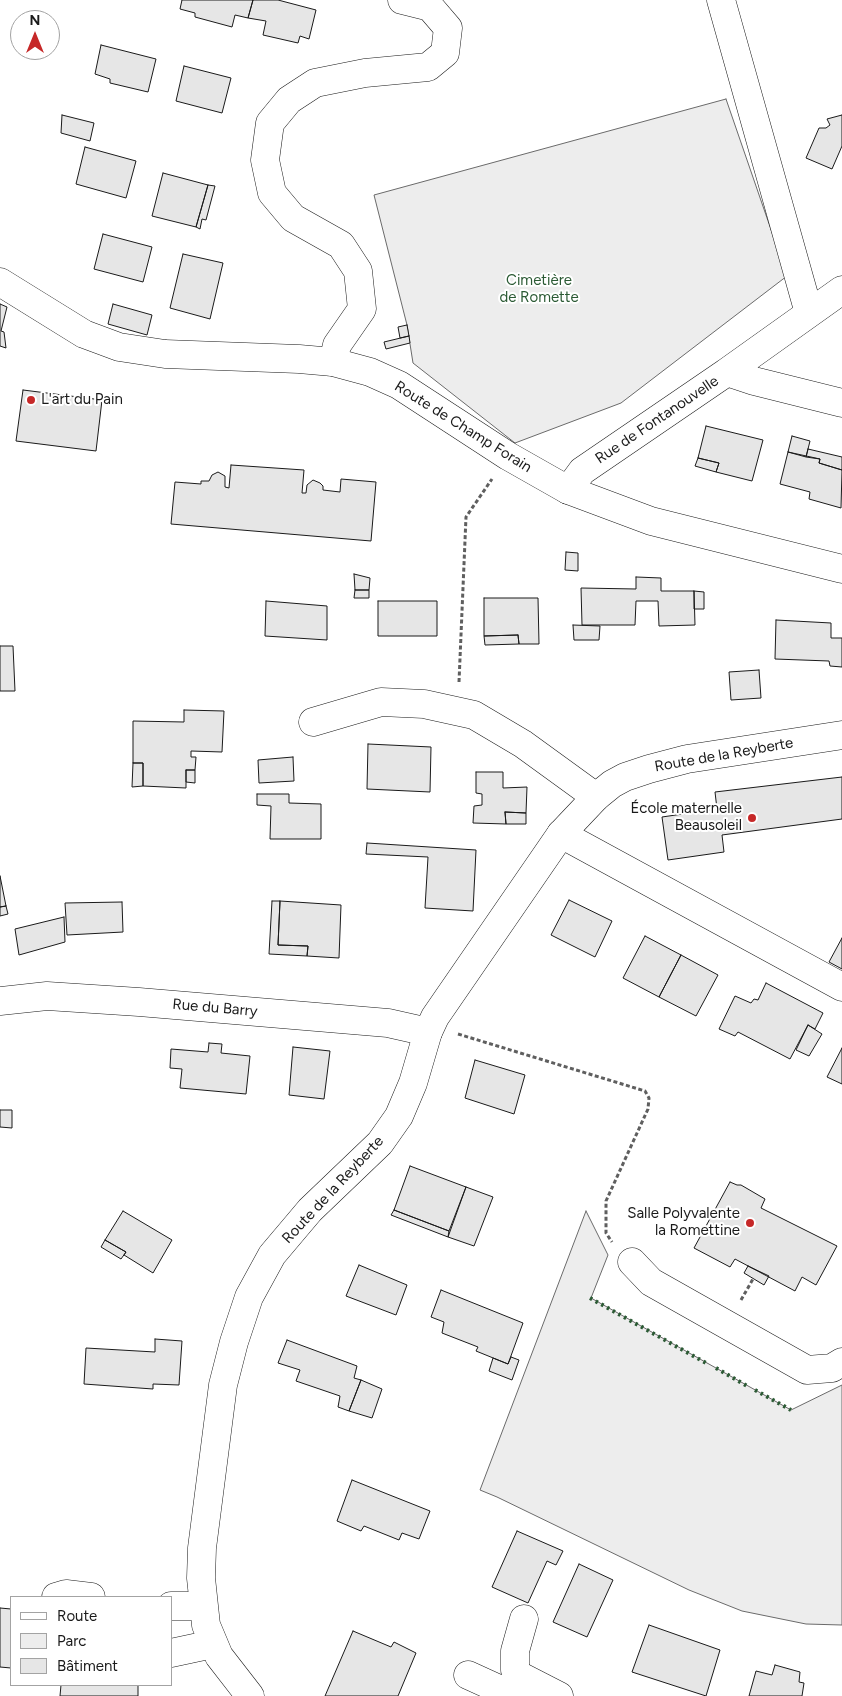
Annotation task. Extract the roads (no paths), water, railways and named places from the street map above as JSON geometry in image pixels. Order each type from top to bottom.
[{"type":"street","points":[[333,362],[338,345],[362,309],[358,271],[341,245],[293,218],[272,193],[265,160],[270,123],[289,100],[315,83],[365,73],[428,67],[445,53],[448,28],[430,7],[402,0]]},
{"type":"street","points":[[721,0],[809,313]]},
{"type":"street","name":"Route de Champ Forain","points":[[0,282],[84,334],[119,347],[165,354],[333,362],[370,372],[399,385],[508,456],[568,490],[652,521],[842,569]]},
{"type":"street","points":[[727,372],[842,290]]},
{"type":"street","name":"Rue de Fontanouvelle","points":[[568,490],[582,471],[727,372],[754,381],[842,403]]},
{"type":"street","points":[[313,722],[381,702],[424,704],[474,715],[523,744],[596,797]]},
{"type":"street","name":"Route de la Reyberte","points":[[250,1696],[219,1656],[206,1625],[201,1578],[202,1548],[223,1386],[234,1342],[249,1297],[272,1255],[310,1210],[380,1143],[399,1116],[432,1025],[561,834],[596,797],[624,777],[687,759],[842,735]]},
{"type":"street","points":[[561,834],[842,987]]},
{"type":"street","name":"Rue du Barry","points":[[0,1001],[48,996],[432,1025]]},
{"type":"street","points":[[632,1262],[651,1282],[807,1370],[832,1368],[842,1362]]},
{"type":"street","points":[[59,1596],[66,1594],[83,1596]]},
{"type":"street","points":[[172,1606],[203,1606]]},
{"type":"street","points":[[524,1619],[515,1650],[515,1670],[520,1676],[559,1696]]},
{"type":"street","points":[[172,1653],[213,1644]]},
{"type":"street","points":[[468,1676],[514,1696]]},
{"type":"place","name":"L'art du Pain","points":[[31,400]]},
{"type":"place","name":"École maternelle Beausoleil","points":[[752,818]]},
{"type":"place","name":"Salle Polyvalente la Romettine","points":[[750,1223]]},
{"type":"park label","name":"Cimetière de Romette","points":[[539,290]]}]
